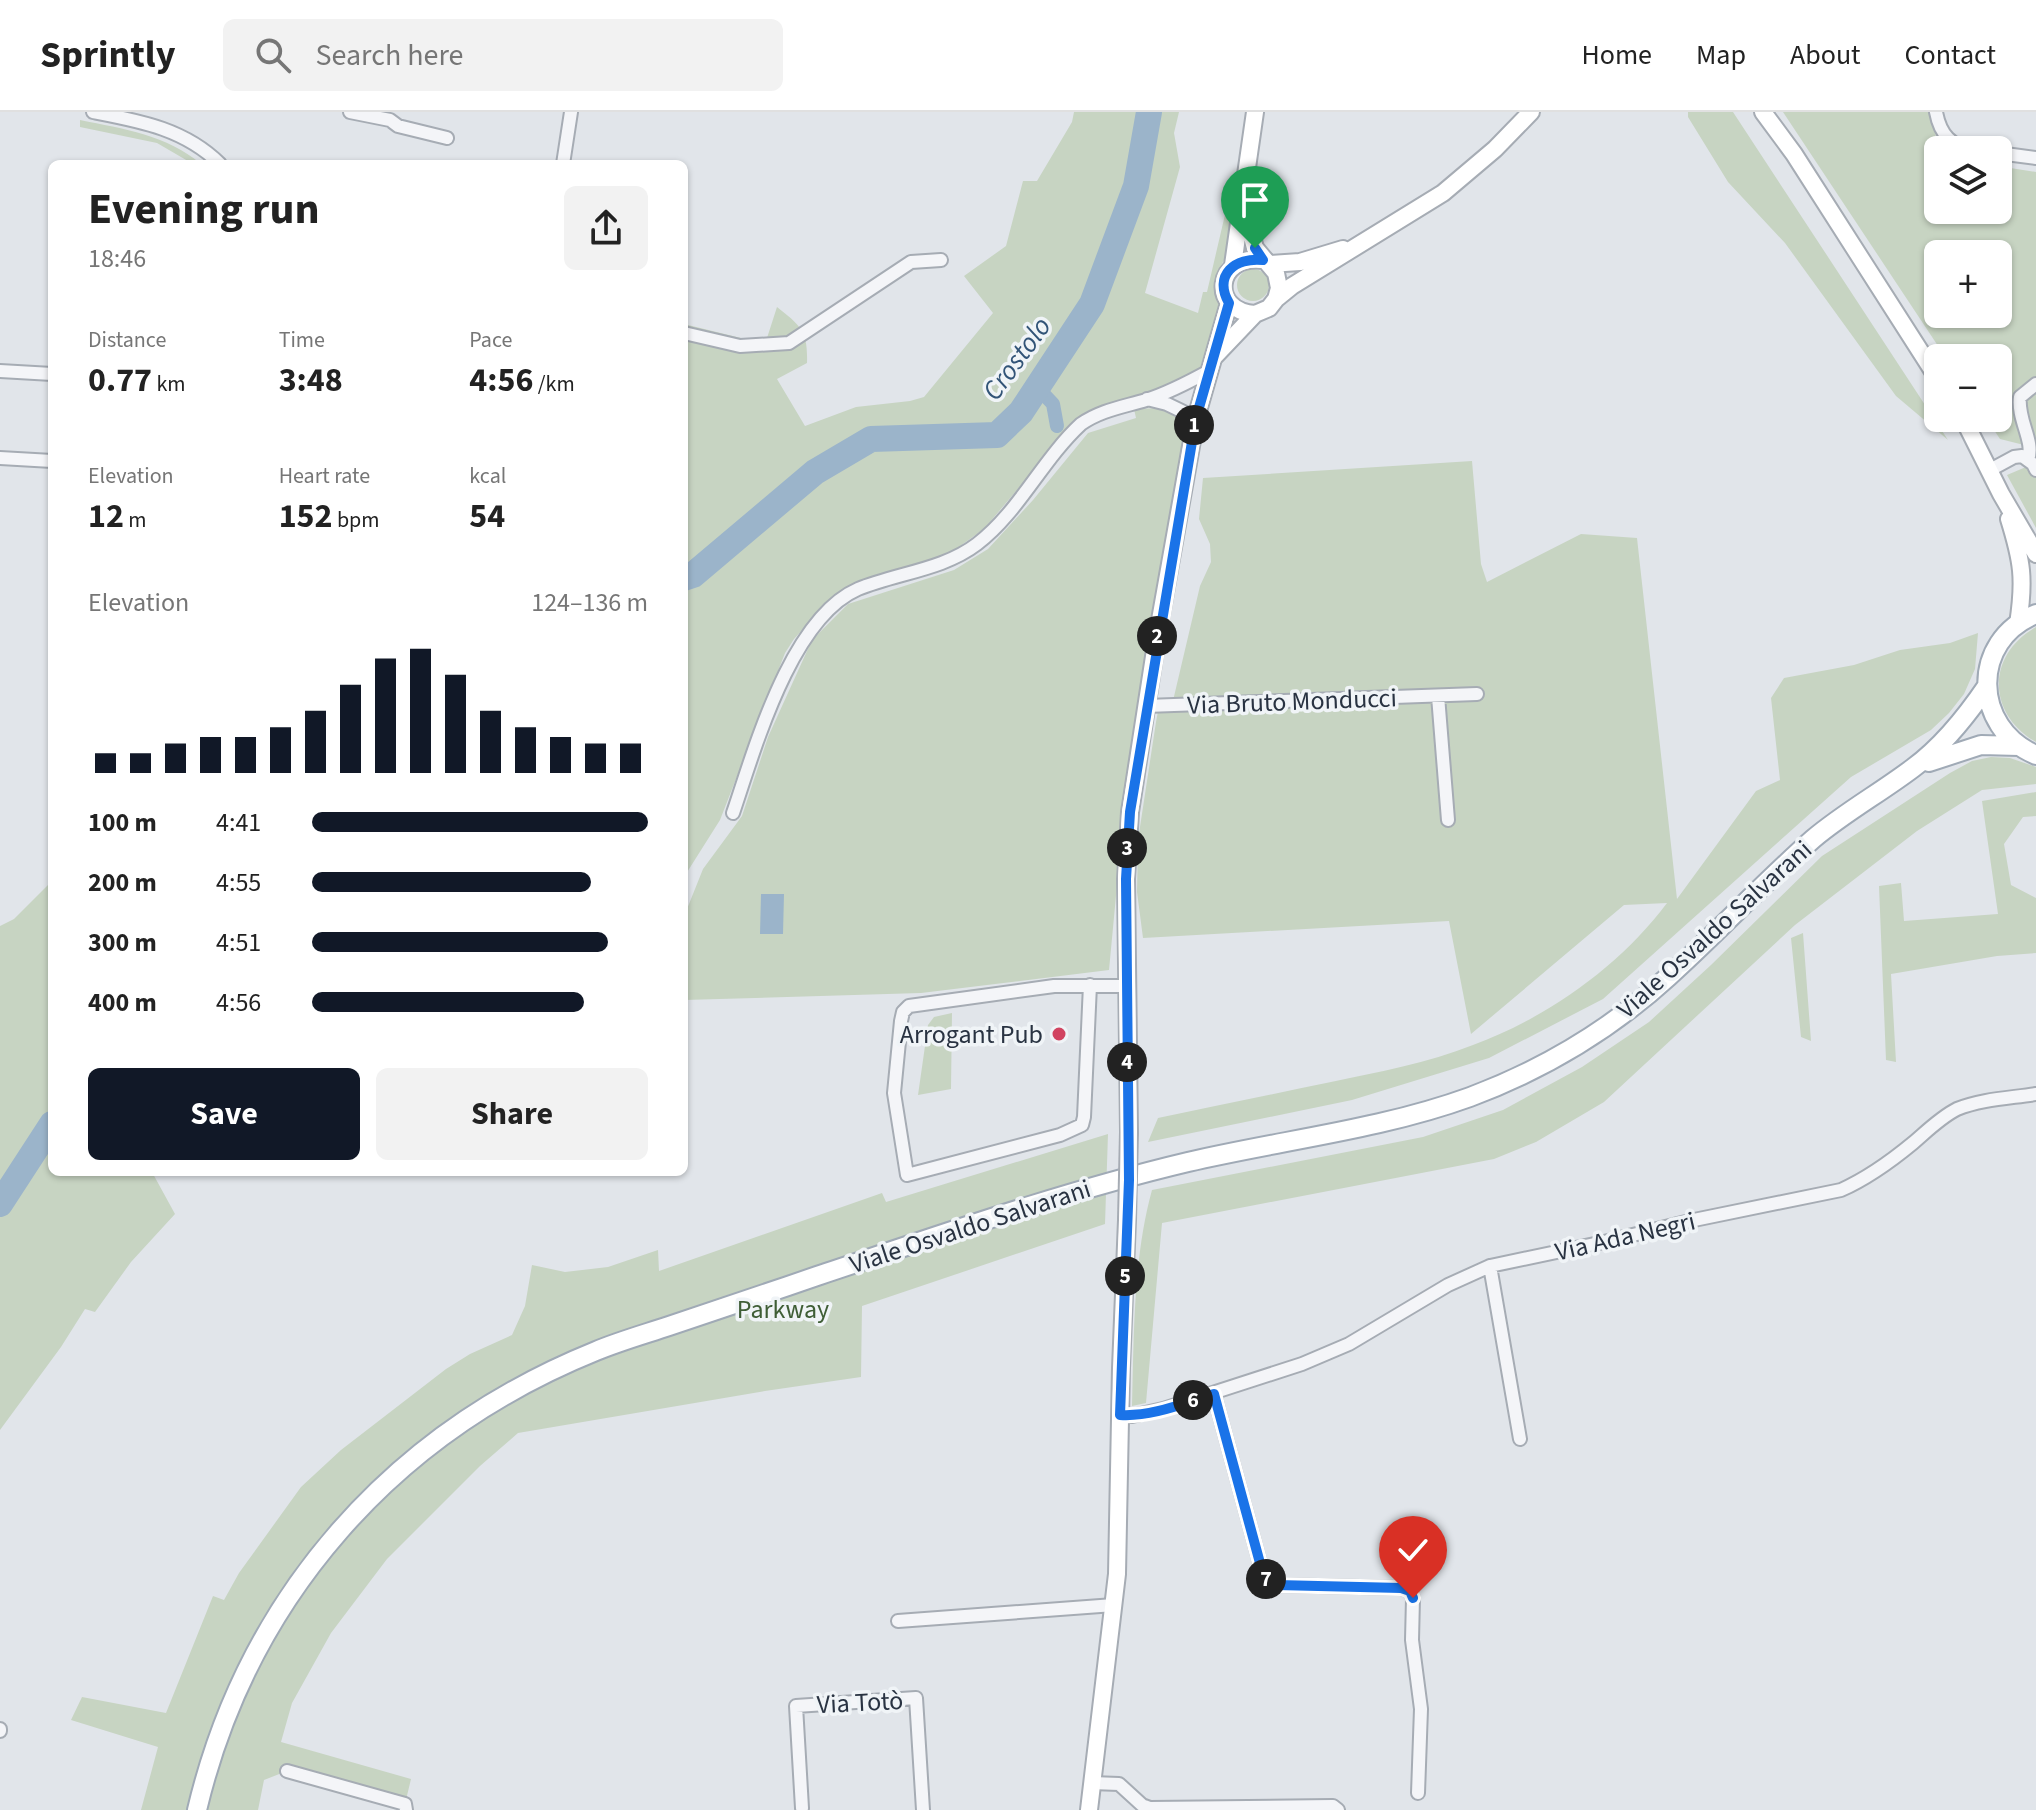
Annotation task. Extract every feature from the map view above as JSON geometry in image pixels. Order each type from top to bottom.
[{"type":"main road","points":[[2028,750],[2006,734],[1996,720],[1989,704],[1987,686],[1996,648],[2018,624],[2036,614]]},
{"type":"main road","name":"Viale Osvaldo Salvarani","points":[[197,1810],[222,1725],[254,1653],[295,1588],[356,1510],[454,1426],[507,1393],[596,1350],[1072,1192],[1198,1160],[1396,1119],[1461,1100],[1506,1082],[1591,1036],[1667,979],[1815,838],[1867,798],[1915,767],[1944,741],[1967,716],[1987,686]]},
{"type":"main road","name":"Viale Osvaldo Salvarani","points":[[1915,767],[1981,745],[2028,750]]},
{"type":"street","points":[[93,112],[173,132],[203,148],[216,160]]},
{"type":"street","points":[[350,112],[391,116],[398,126],[447,138]]},
{"type":"street","points":[[564,160],[571,112]]},
{"type":"street","points":[[1255,112],[1233,265],[1224,283],[1229,303],[1243,313],[1255,314]]},
{"type":"street","points":[[733,813],[766,719],[785,676],[806,634],[831,605],[860,588],[950,561],[978,544],[1001,522],[1081,424],[1094,415],[1183,385],[1212,363],[1255,314],[1269,308],[1292,286],[1443,193],[1495,149],[1531,112]]},
{"type":"street","points":[[1763,112],[1810,179],[1924,357]]},
{"type":"street","points":[[1936,112],[1938,125],[1945,136]]},
{"type":"street","points":[[2012,155],[2036,158]]},
{"type":"street","points":[[1243,204],[1250,235],[1278,280],[1276,299]]},
{"type":"street","points":[[1233,265],[1244,260],[1300,262],[1360,243]]},
{"type":"street","points":[[688,334],[740,346],[789,343],[911,262],[941,260]]},
{"type":"street","points":[[1089,1810],[1114,1605],[1119,1527],[1129,1132],[1127,846],[1146,706],[1196,418],[1229,303]]},
{"type":"street","points":[[0,371],[48,374]]},
{"type":"street","points":[[2032,465],[2032,451],[2019,408],[2020,397],[2036,384]]},
{"type":"street","points":[[1147,399],[1167,404],[1196,418]]},
{"type":"street","points":[[1970,432],[2036,554]]},
{"type":"street","points":[[1990,470],[2022,456],[2032,465]]},
{"type":"street","points":[[0,458],[48,461]]},
{"type":"street","points":[[2001,494],[2022,561],[2018,624]]},
{"type":"street","name":"Via Bruto Monducci","points":[[1146,706],[1477,694]]},
{"type":"street","points":[[1438,696],[1448,820]]},
{"type":"street","points":[[1090,985],[1082,1125],[1060,1135],[907,1175],[894,1093],[903,1012],[914,1003],[1054,986],[1090,985],[1126,986]]},
{"type":"street","name":"Via Ada Negri","points":[[1120,1415],[1132,1416],[1163,1409],[1302,1364],[1349,1344],[1448,1285],[1490,1266],[1841,1190],[1886,1165],[1957,1109],[2036,1094]]},
{"type":"street","points":[[1490,1266],[1520,1439]]},
{"type":"street","points":[[1214,1394],[1263,1574],[1268,1581],[1277,1585],[1401,1588],[1410,1591],[1413,1598],[1412,1640],[1421,1709],[1418,1793]]},
{"type":"street","points":[[898,1621],[1114,1605]]},
{"type":"street","name":"Via Totò","points":[[802,1808],[796,1706],[916,1698],[923,1810]]},
{"type":"street","points":[[287,1771],[405,1804],[406,1810]]},
{"type":"street","points":[[1092,1783],[1119,1784],[1142,1805],[1150,1808],[1333,1806],[1338,1810]]},
{"type":"green space","points":[[1074,112],[1179,112],[1174,133],[1180,167],[1145,293],[1198,313],[1203,292],[1207,292],[1227,206],[1230,207],[1230,249],[1216,275],[1219,310],[1200,368],[1182,381],[1091,412],[1072,425],[984,529],[946,556],[849,586],[832,597],[785,653],[720,820],[688,871],[688,325],[745,339],[767,338],[777,307],[797,325],[806,343],[807,363],[777,379],[805,426],[856,407],[924,397],[993,313],[964,276],[1006,246],[1023,181],[1037,181],[1072,122]]},
{"type":"green space","points":[[1688,112],[1733,112],[1924,403],[1924,420],[1896,396],[1785,243],[1728,182],[1688,117]]},
{"type":"green space","points":[[1783,112],[1932,112],[1936,136],[1924,136],[1924,224],[2012,224],[2012,168],[2036,172],[2036,448],[2000,439],[1995,432],[2012,432],[2012,344],[1937,344],[1926,328],[2012,328],[2012,240],[1924,240],[1924,325]]},
{"type":"green space","points":[[80,120],[129,130],[174,146],[196,160],[186,160],[157,143],[80,127]]},
{"type":"green space","points":[[1253,269],[1265,273],[1269,285],[1265,297],[1253,301],[1241,297],[1237,285],[1241,273]]},
{"type":"green space","points":[[1158,408],[1188,422],[1121,843],[1109,970],[921,993],[688,1000],[688,906],[703,869],[742,816],[768,737],[812,640],[848,604],[954,570],[988,549],[1088,433],[1136,418],[1134,409]]},
{"type":"green space","points":[[1472,461],[1481,564],[1487,582],[1581,534],[1637,538],[1677,899],[1756,791],[1780,780],[1771,698],[1784,678],[1854,665],[1900,650],[1950,643],[1978,633],[1975,669],[1964,694],[1931,730],[1851,777],[1603,999],[1489,1058],[1352,1100],[1148,1142],[1158,1118],[1403,1066],[1456,1051],[1501,1033],[1580,988],[1627,948],[1667,903],[1624,905],[1471,1034],[1449,921],[1143,938],[1137,892],[1138,840],[1156,722],[1159,706],[1172,705],[1200,586],[1211,562],[1210,544],[1199,519],[1203,478]]},
{"type":"green space","points":[[2033,464],[2036,470],[2036,528],[2007,475]]},
{"type":"green space","points":[[2036,627],[2036,742],[2008,716],[2001,701],[1999,684],[2001,668],[2008,653]]},
{"type":"green space","points":[[1991,757],[2010,758],[2036,767],[2036,784],[1982,790],[1917,831],[1795,925],[1604,1102],[1536,1142],[1494,1159],[1162,1223],[1146,1403],[1132,1406],[1138,1270],[1152,1190],[1423,1137],[1503,1110],[1582,1067],[1649,1022],[1822,856],[1950,773],[1972,761]]},
{"type":"green space","points":[[2036,792],[2036,816],[2023,817],[2004,844],[2011,885],[2036,898],[2036,953],[1997,956],[1891,974],[1896,1062],[1886,1060],[1879,886],[1901,883],[1904,921],[1998,914],[1982,801]]},
{"type":"green space","points":[[48,885],[48,1176],[154,1176],[175,1214],[131,1262],[95,1312],[85,1309],[0,1430],[0,926],[14,919]]},
{"type":"green space","points":[[1803,933],[1811,1041],[1801,1037],[1791,938]]},
{"type":"green space","points":[[952,1013],[951,1089],[918,1095],[928,1025],[934,1017]]},
{"type":"green space","name":"Parkway","points":[[1108,1134],[1105,1224],[862,1306],[861,1377],[518,1433],[480,1466],[387,1559],[331,1633],[292,1703],[281,1742],[411,1779],[405,1804],[287,1771],[264,1780],[258,1810],[141,1810],[158,1747],[71,1720],[82,1697],[166,1713],[213,1596],[224,1600],[239,1573],[301,1487],[341,1450],[446,1369],[512,1335],[525,1306],[532,1265],[565,1272],[608,1267],[658,1250],[659,1271],[882,1193],[886,1202]]},
{"type":"water","points":[[761,894],[784,894],[783,934],[760,934]]},
{"type":"waterway","name":"Crostolo","points":[[688,577],[815,472],[871,439],[997,435],[1021,412],[1092,304],[1136,186],[1149,112]]},
{"type":"waterway","points":[[1037,387],[1053,404],[1057,426]]},
{"type":"waterway","name":"Crostolo","points":[[0,1204],[48,1130]]},
{"type":"place","name":"Arrogant Pub","points":[[1059,1034]]},
{"type":"route","points":[[1255,248],[1263,260],[1244,260],[1233,265],[1224,283],[1225,297],[1229,303],[1196,418],[1130,812],[1126,879],[1129,1180],[1120,1415],[1132,1416],[1214,1394],[1263,1574],[1268,1581],[1277,1585],[1401,1588],[1410,1591],[1413,1598]]}]
